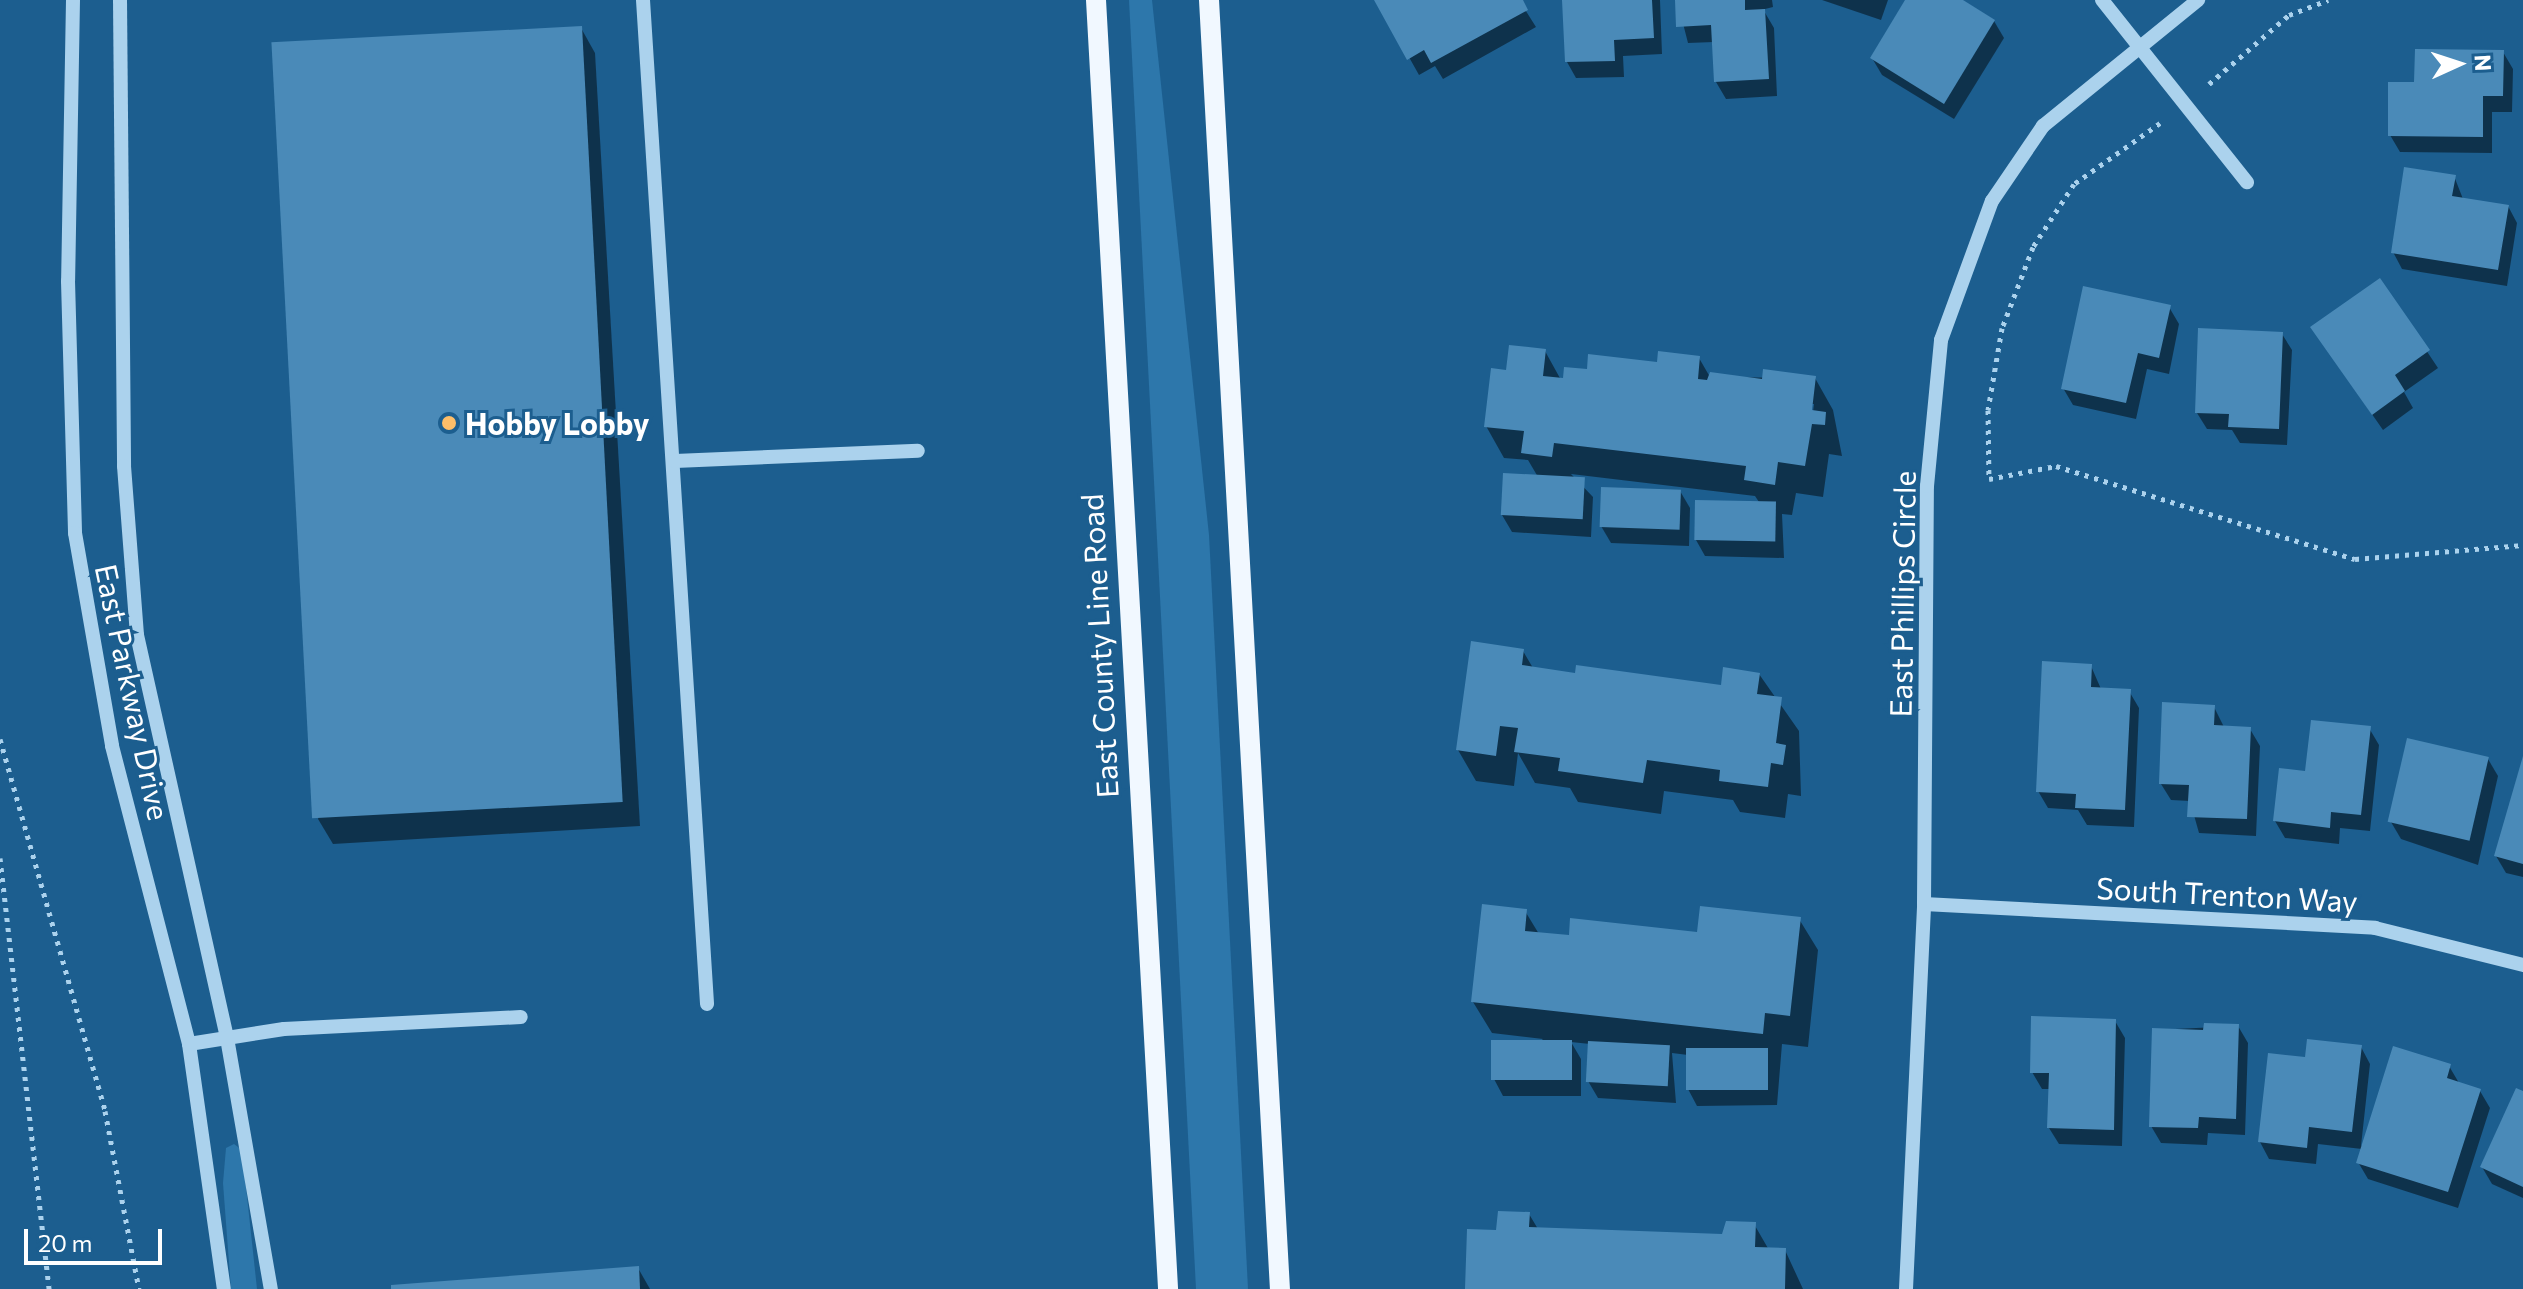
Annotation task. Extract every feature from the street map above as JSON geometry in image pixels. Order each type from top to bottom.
[{"type":"main road","name":"East County Line Road","points":[[1096,0],[1168,1289]]},
{"type":"main road","points":[[1209,0],[1280,1289]]},
{"type":"street","name":"East Parkway Drive","points":[[73,0],[68,281],[75,533],[112,746],[189,1044],[224,1289]]},
{"type":"street","name":"East Parkway Drive","points":[[120,0],[118,249],[129,561],[137,635],[227,1038],[271,1289]]},
{"type":"street","points":[[643,0],[675,461],[707,1004]]},
{"type":"street","points":[[2102,0],[2247,182]]},
{"type":"street","name":"East Phillips Circle","points":[[1906,1289],[1924,904],[1927,486],[1941,340],[2000,188],[2043,126],[2138,45],[2198,0]]},
{"type":"street","points":[[675,461],[918,451]]},
{"type":"street","name":"South Trenton Way","points":[[1924,904],[2375,928],[2523,965]]},
{"type":"street","points":[[189,1044],[227,1038],[521,1017]]},
{"type":"path","points":[[2328,0],[2289,15],[2185,104],[2074,184],[2033,247],[2002,328],[1988,410],[1989,479],[2056,466],[2355,559],[2523,545]]},
{"type":"path","points":[[0,739],[105,1111],[139,1289]]},
{"type":"path","points":[[0,858],[49,1289]]},
{"type":"shaded area","points":[[1129,0],[1152,0],[1209,535],[1248,1289],[1196,1289]]},
{"type":"shaded area","points":[[234,1144],[242,1150],[257,1289],[231,1289],[223,1183],[226,1148]]},
{"type":"building","points":[[1374,0],[1523,0],[1528,10],[1431,63],[1424,50],[1407,60]]},
{"type":"building","points":[[1562,0],[1652,0],[1654,38],[1614,40],[1615,61],[1565,62]]},
{"type":"building","points":[[1675,0],[1745,0],[1745,10],[1765,9],[1769,79],[1714,82],[1711,25],[1676,27]]},
{"type":"building","points":[[1905,0],[1963,0],[1995,20],[1944,104],[1870,58]]},
{"type":"building","name":"Hobby Lobby","points":[[582,26],[623,802],[312,818],[271,42]]},
{"type":"building","points":[[2415,49],[2504,50],[2503,96],[2483,96],[2483,137],[2388,136],[2388,82],[2414,82]]},
{"type":"building","points":[[2404,167],[2456,175],[2452,196],[2509,205],[2498,270],[2391,253]]},
{"type":"building","points":[[2380,278],[2430,350],[2395,375],[2405,391],[2372,415],[2310,327]]},
{"type":"building","points":[[2083,286],[2171,305],[2159,358],[2138,353],[2126,403],[2061,389]]},
{"type":"building","points":[[2198,328],[2283,332],[2279,429],[2228,427],[2229,414],[2195,413]]},
{"type":"building","points":[[1509,345],[1546,349],[1543,376],[1563,378],[1564,367],[1587,369],[1588,354],[1657,362],[1658,351],[1700,356],[1698,379],[1707,380],[1710,372],[1762,379],[1763,369],[1816,376],[1812,410],[1826,412],[1825,425],[1812,424],[1805,466],[1778,462],[1775,485],[1744,480],[1746,466],[1554,443],[1552,457],[1521,453],[1524,431],[1484,427],[1491,368],[1506,370]]},
{"type":"building","points":[[1503,473],[1585,477],[1583,519],[1501,515]]},
{"type":"building","points":[[1601,487],[1681,490],[1680,530],[1600,527]]},
{"type":"building","points":[[1695,500],[1776,501],[1775,541],[1694,540]]},
{"type":"building","points":[[1471,641],[1524,649],[1522,665],[1575,673],[1576,665],[1721,685],[1723,667],[1760,673],[1757,694],[1782,697],[1776,743],[1786,745],[1783,765],[1771,763],[1768,787],[1719,781],[1720,770],[1647,760],[1643,783],[1558,771],[1560,758],[1514,752],[1518,728],[1500,726],[1496,756],[1456,750]]},
{"type":"building","points":[[2042,661],[2092,664],[2091,687],[2131,689],[2125,810],[2075,808],[2076,794],[2036,792]]},
{"type":"building","points":[[2162,702],[2215,705],[2214,725],[2251,727],[2247,819],[2187,817],[2189,785],[2159,784]]},
{"type":"building","points":[[2311,720],[2371,726],[2361,815],[2331,812],[2330,828],[2273,821],[2279,768],[2305,771]]},
{"type":"building","points":[[2407,738],[2489,757],[2470,841],[2388,822]]},
{"type":"building","points":[[2523,756],[2523,864],[2494,856]]},
{"type":"building","points":[[1482,904],[1527,909],[1525,931],[1569,935],[1570,918],[1697,932],[1700,906],[1801,917],[1790,1016],[1765,1013],[1763,1034],[1471,1002]]},
{"type":"building","points":[[2031,1016],[2116,1019],[2114,1130],[2047,1128],[2049,1073],[2030,1073]]},
{"type":"building","points":[[2204,1023],[2239,1024],[2236,1119],[2199,1117],[2198,1128],[2149,1127],[2152,1028],[2203,1030]]},
{"type":"building","points":[[2307,1039],[2362,1045],[2352,1132],[2309,1127],[2307,1148],[2258,1142],[2268,1053],[2305,1057]]},
{"type":"building","points":[[1491,1040],[1572,1040],[1572,1080],[1491,1080]]},
{"type":"building","points":[[1588,1041],[1670,1045],[1668,1086],[1586,1082]]},
{"type":"building","points":[[2393,1046],[2451,1064],[2447,1078],[2481,1089],[2448,1192],[2356,1163]]},
{"type":"building","points":[[1686,1048],[1768,1048],[1768,1090],[1686,1090]]},
{"type":"building","points":[[2516,1088],[2523,1091],[2523,1187],[2480,1167]]},
{"type":"building","points":[[1498,1211],[1530,1212],[1529,1227],[1722,1234],[1726,1221],[1756,1222],[1755,1247],[1786,1248],[1785,1289],[1465,1289],[1467,1229],[1496,1230]]},
{"type":"building","points":[[639,1266],[640,1289],[391,1289],[391,1285]]},
{"type":"place","name":"Hobby Lobby","points":[[449,423]]}]
